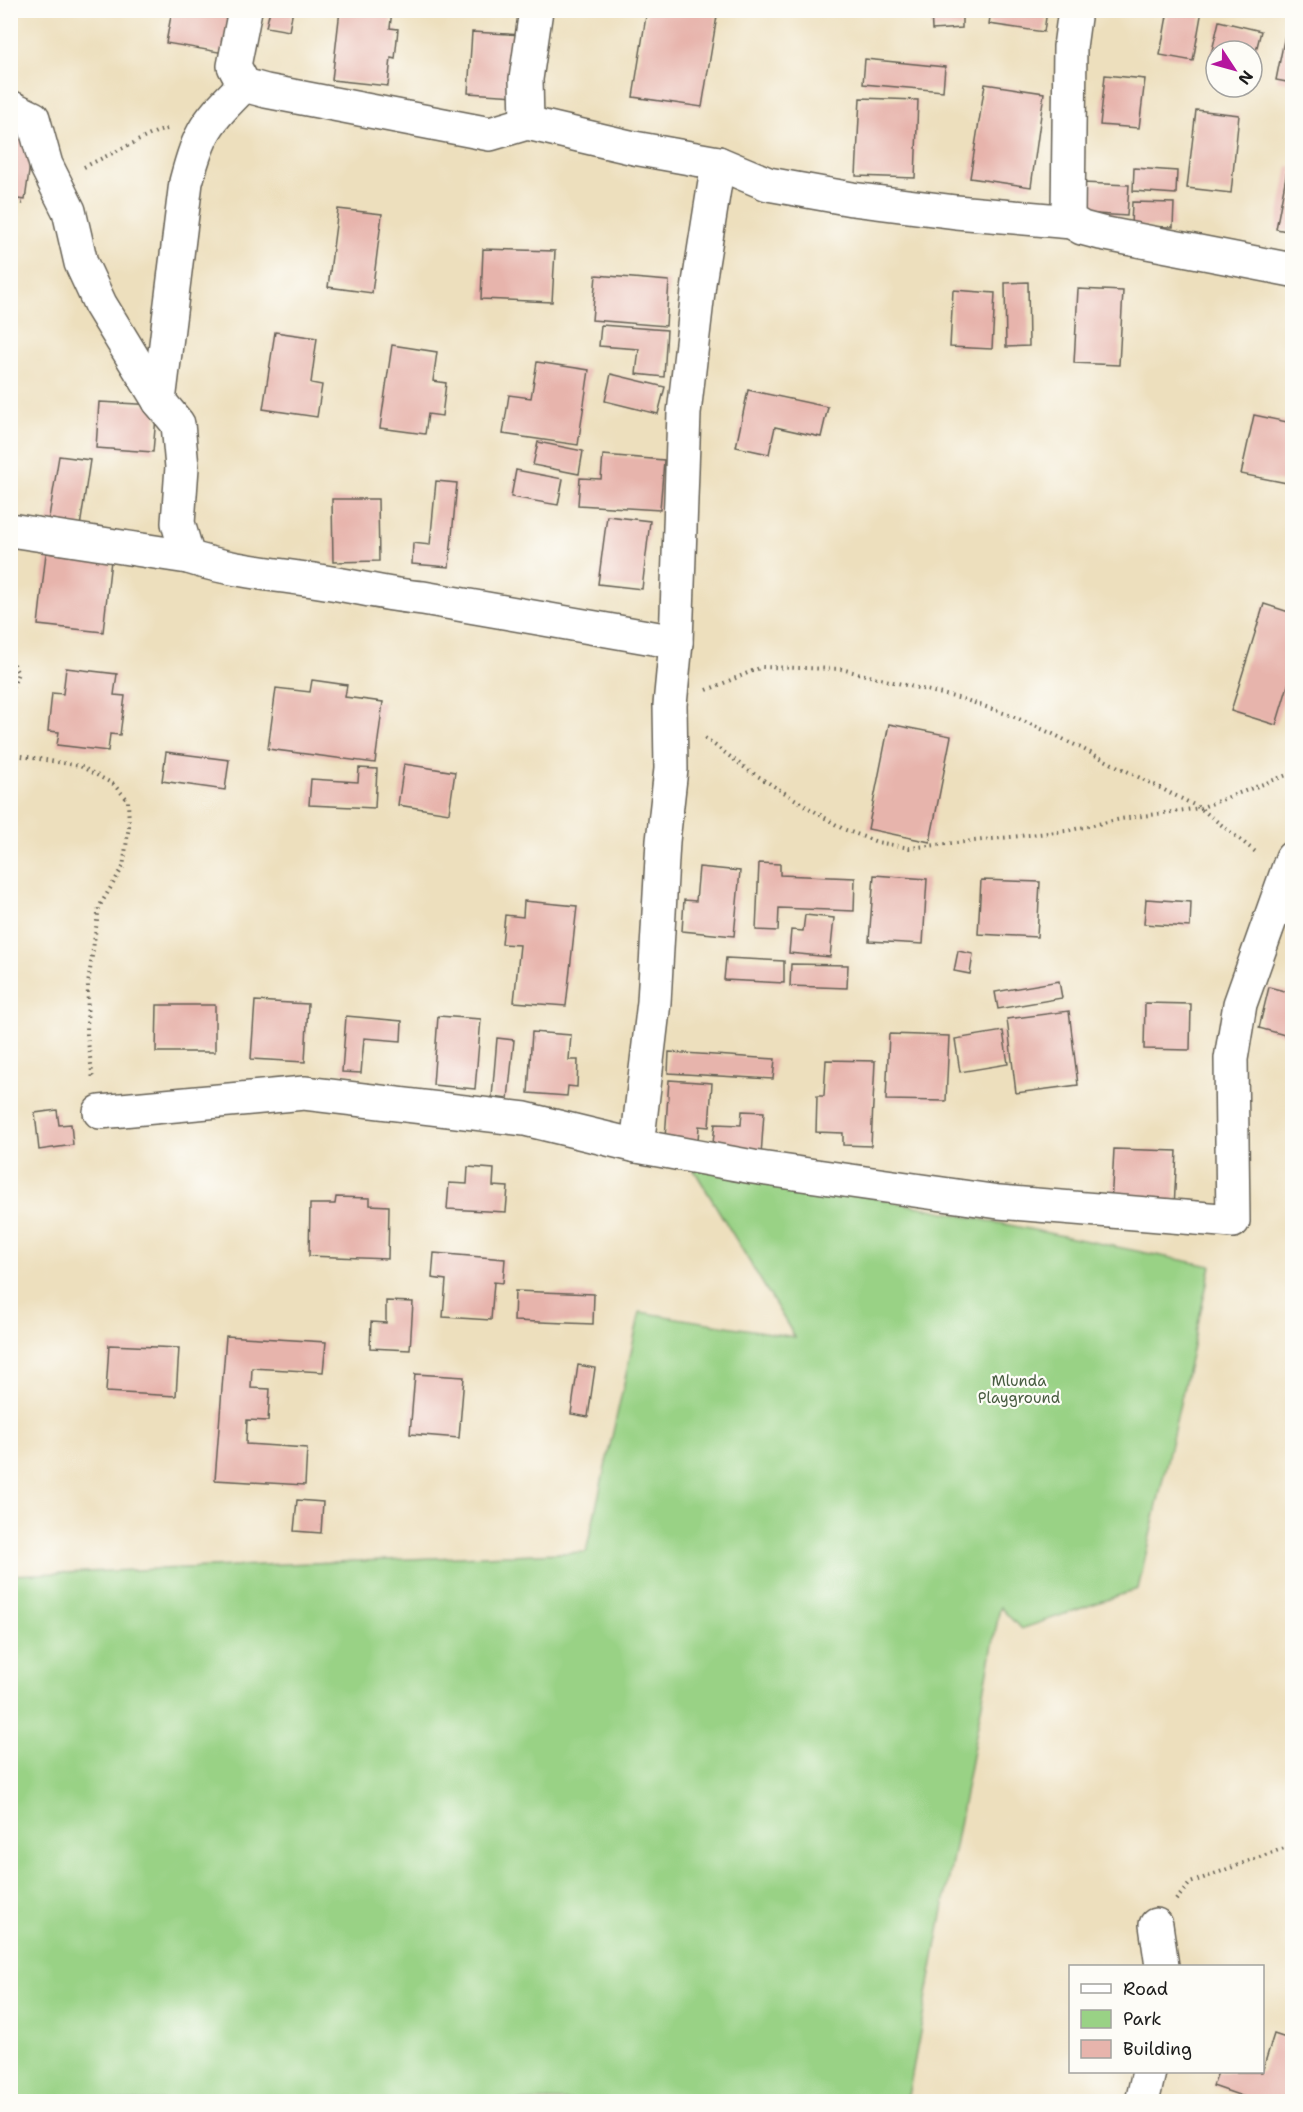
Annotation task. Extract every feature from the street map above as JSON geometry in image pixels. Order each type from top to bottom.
[{"type":"street","points":[[245,10],[234,66],[244,85],[286,96],[401,115],[490,134],[527,123],[634,148],[718,163],[768,184],[852,199],[956,212],[1072,222],[1101,233],[1293,270]]},
{"type":"street","points":[[527,123],[526,80],[536,10]]},
{"type":"street","points":[[1072,222],[1068,214],[1070,47],[1075,10]]},
{"type":"street","points":[[159,401],[186,182],[195,147],[208,120],[244,85]]},
{"type":"street","points":[[10,106],[33,118],[46,165],[69,211],[81,263],[100,303],[159,401],[178,424],[182,467],[178,523],[188,557]]},
{"type":"street","points":[[637,1146],[654,1002],[663,841],[670,769],[670,705],[676,642],[684,413],[699,283],[718,163]]},
{"type":"street","points":[[10,530],[188,557],[224,568],[323,581],[388,595],[423,598],[676,642]]},
{"type":"street","points":[[100,1112],[304,1093],[525,1119],[637,1146],[753,1167],[999,1202],[1233,1221],[1231,1059],[1240,1004],[1289,867]]},
{"type":"street","points":[[1156,1925],[1162,1965]]},
{"type":"street","points":[[1142,2102],[1149,2073]]},
{"type":"path","points":[[59,188],[89,162],[156,132],[208,120]]},
{"type":"path","points":[[10,658],[18,673],[10,695]]},
{"type":"path","points":[[1289,867],[1200,808],[1012,716],[901,682],[841,669],[762,668],[670,705],[694,730],[748,770],[843,829],[877,842],[909,848],[1066,831],[1121,819],[1200,808],[1293,772]]},
{"type":"path","points":[[10,754],[80,766],[113,784],[128,800],[129,826],[123,867],[99,907],[88,984],[87,1034],[92,1077],[100,1112]]},
{"type":"path","points":[[1156,1925],[1190,1883],[1293,1845]]},
{"type":"green space","name":"Mlunda Playground","points":[[688,1160],[1211,1266],[1138,1589],[1021,1629],[1000,1607],[907,2101],[11,2101],[10,1575],[586,1552],[640,1312],[795,1337]]},
{"type":"building","points":[[172,10],[232,10],[224,53],[166,43]]},
{"type":"building","points":[[270,10],[293,10],[289,31],[266,27]]},
{"type":"building","points":[[340,10],[392,10],[390,28],[398,29],[395,59],[391,58],[388,86],[332,80]]},
{"type":"building","points":[[647,10],[718,10],[702,107],[633,97]]},
{"type":"building","points":[[931,10],[962,10],[962,28],[932,30]]},
{"type":"building","points":[[991,10],[1047,10],[1044,32],[989,24]]},
{"type":"building","points":[[1168,10],[1202,10],[1193,61],[1160,55]]},
{"type":"building","points":[[1219,21],[1261,31],[1259,39],[1215,39]]},
{"type":"building","points":[[1287,25],[1292,26],[1292,83],[1276,80]]},
{"type":"building","points":[[472,32],[524,35],[519,96],[468,93]]},
{"type":"building","points":[[865,59],[945,67],[943,91],[863,84]]},
{"type":"building","points":[[1105,75],[1145,79],[1139,128],[1100,125]]},
{"type":"building","points":[[985,84],[1044,93],[1031,187],[970,178]]},
{"type":"building","points":[[860,98],[918,100],[915,178],[856,176]]},
{"type":"building","points":[[1196,110],[1239,115],[1231,193],[1187,188]]},
{"type":"building","points":[[10,118],[34,136],[25,200],[10,198]]},
{"type":"building","points":[[1288,166],[1292,167],[1292,232],[1276,229]]},
{"type":"building","points":[[1134,168],[1177,171],[1176,194],[1133,191]]},
{"type":"building","points":[[1082,183],[1129,185],[1127,216],[1081,213]]},
{"type":"building","points":[[1132,202],[1174,203],[1173,227],[1131,226]]},
{"type":"building","points":[[338,209],[382,214],[372,293],[328,287]]},
{"type":"building","points":[[483,249],[555,251],[552,302],[481,299]]},
{"type":"building","points":[[596,275],[669,281],[666,326],[592,320]]},
{"type":"building","points":[[1028,282],[1029,346],[1006,347],[1005,283]]},
{"type":"building","points":[[1078,289],[1123,291],[1119,365],[1074,363]]},
{"type":"building","points":[[953,290],[995,293],[992,349],[950,347]]},
{"type":"building","points":[[601,325],[667,330],[664,377],[636,374],[639,349],[599,346]]},
{"type":"building","points":[[275,332],[317,338],[311,383],[322,385],[317,417],[263,409]]},
{"type":"building","points":[[392,345],[437,352],[433,381],[446,383],[442,416],[428,414],[425,434],[380,428]]},
{"type":"building","points":[[537,362],[589,370],[578,445],[503,434],[509,395],[531,398]]},
{"type":"building","points":[[611,374],[665,387],[658,414],[605,401]]},
{"type":"building","points":[[748,390],[828,407],[821,437],[775,427],[769,454],[736,447]]},
{"type":"building","points":[[99,402],[157,405],[153,452],[96,448]]},
{"type":"building","points":[[1254,415],[1292,423],[1292,484],[1241,474]]},
{"type":"building","points":[[538,442],[583,451],[579,474],[533,465]]},
{"type":"building","points":[[603,455],[664,460],[660,510],[578,505],[580,478],[601,479]]},
{"type":"building","points":[[59,456],[90,460],[80,527],[48,523]]},
{"type":"building","points":[[516,470],[563,479],[558,505],[511,497]]},
{"type":"building","points":[[436,481],[457,483],[449,567],[412,564],[413,543],[430,545]]},
{"type":"building","points":[[332,499],[378,499],[379,561],[333,562]]},
{"type":"building","points":[[607,516],[650,521],[642,589],[598,584]]},
{"type":"building","points":[[46,553],[111,560],[103,632],[38,625]]},
{"type":"building","points":[[1264,604],[1292,613],[1292,672],[1276,725],[1231,711]]},
{"type":"building","points":[[66,668],[117,674],[114,695],[125,696],[120,735],[110,734],[108,751],[57,745],[59,732],[48,731],[52,693],[63,694]]},
{"type":"building","points":[[312,680],[347,685],[345,697],[383,702],[375,763],[268,749],[276,688],[310,692]]},
{"type":"building","points":[[889,724],[951,736],[930,842],[868,829]]},
{"type":"building","points":[[166,752],[229,760],[225,790],[162,781]]},
{"type":"building","points":[[404,764],[455,772],[449,813],[398,805]]},
{"type":"building","points":[[359,768],[377,769],[375,808],[309,805],[311,779],[358,782]]},
{"type":"building","points":[[759,863],[780,864],[780,875],[855,878],[854,911],[779,908],[778,931],[756,930]]},
{"type":"building","points":[[699,867],[740,871],[734,936],[682,931],[684,900],[696,901]]},
{"type":"building","points":[[874,875],[927,879],[923,944],[869,941]]},
{"type":"building","points":[[981,880],[1040,882],[1037,937],[978,934]]},
{"type":"building","points":[[1146,899],[1191,902],[1190,927],[1144,924]]},
{"type":"building","points":[[524,901],[577,906],[566,1006],[514,1002],[520,945],[502,944],[505,915],[523,917]]},
{"type":"building","points":[[805,915],[834,918],[830,957],[789,953],[791,930],[803,931]]},
{"type":"building","points":[[958,951],[973,954],[970,974],[954,971]]},
{"type":"building","points":[[726,958],[784,961],[784,983],[724,980]]},
{"type":"building","points":[[791,964],[848,965],[847,988],[790,986]]},
{"type":"building","points":[[1059,981],[1062,998],[998,1009],[995,992]]},
{"type":"building","points":[[1269,987],[1292,993],[1292,1037],[1259,1028]]},
{"type":"building","points":[[255,1001],[308,1004],[305,1062],[251,1059]]},
{"type":"building","points":[[1145,1003],[1191,1004],[1190,1050],[1144,1049]]},
{"type":"building","points":[[157,1005],[215,1005],[215,1052],[156,1052]]},
{"type":"building","points":[[1069,1011],[1078,1085],[1016,1093],[1007,1019]]},
{"type":"building","points":[[346,1016],[402,1021],[401,1041],[364,1038],[361,1073],[342,1072]]},
{"type":"building","points":[[438,1016],[481,1019],[475,1089],[433,1085]]},
{"type":"building","points":[[1003,1031],[1008,1064],[960,1072],[955,1039]]},
{"type":"building","points":[[532,1032],[571,1035],[569,1060],[578,1060],[577,1087],[568,1086],[567,1096],[528,1093]]},
{"type":"building","points":[[889,1034],[949,1036],[946,1101],[886,1100]]},
{"type":"building","points":[[497,1038],[514,1040],[508,1099],[492,1097]]},
{"type":"building","points":[[669,1052],[775,1059],[773,1079],[668,1073]]},
{"type":"building","points":[[826,1060],[875,1061],[871,1146],[843,1145],[843,1133],[816,1132],[817,1096],[824,1096]]},
{"type":"building","points":[[669,1080],[712,1083],[709,1127],[699,1126],[698,1141],[665,1139]]},
{"type":"building","points":[[57,1110],[59,1125],[71,1124],[73,1145],[39,1150],[35,1113]]},
{"type":"building","points":[[742,1111],[764,1112],[761,1156],[712,1153],[715,1124],[741,1125]]},
{"type":"building","points":[[1114,1149],[1177,1151],[1174,1208],[1111,1206]]},
{"type":"building","points":[[468,1167],[494,1169],[493,1186],[508,1187],[506,1212],[447,1209],[449,1183],[467,1184]]},
{"type":"building","points":[[336,1197],[370,1198],[370,1205],[389,1206],[388,1259],[309,1256],[310,1204],[335,1204]]},
{"type":"building","points":[[434,1253],[505,1259],[503,1283],[494,1282],[491,1320],[443,1317],[446,1280],[432,1278]]},
{"type":"building","points":[[515,1291],[594,1294],[593,1324],[514,1321]]},
{"type":"building","points":[[386,1301],[413,1302],[410,1350],[370,1348],[371,1322],[386,1323]]},
{"type":"building","points":[[226,1336],[326,1342],[323,1372],[252,1368],[251,1388],[270,1389],[268,1421],[247,1420],[246,1444],[307,1448],[305,1485],[215,1480]]},
{"type":"building","points":[[109,1345],[179,1348],[176,1396],[106,1392]]},
{"type":"building","points":[[578,1365],[595,1368],[588,1417],[571,1414]]},
{"type":"building","points":[[415,1374],[464,1377],[459,1438],[410,1434]]},
{"type":"building","points":[[297,1500],[323,1502],[321,1533],[294,1531]]},
{"type":"building","points":[[1274,2034],[1292,2040],[1292,2102],[1259,2102],[1213,2086],[1218,2073],[1264,2073],[1264,2066]]}]
